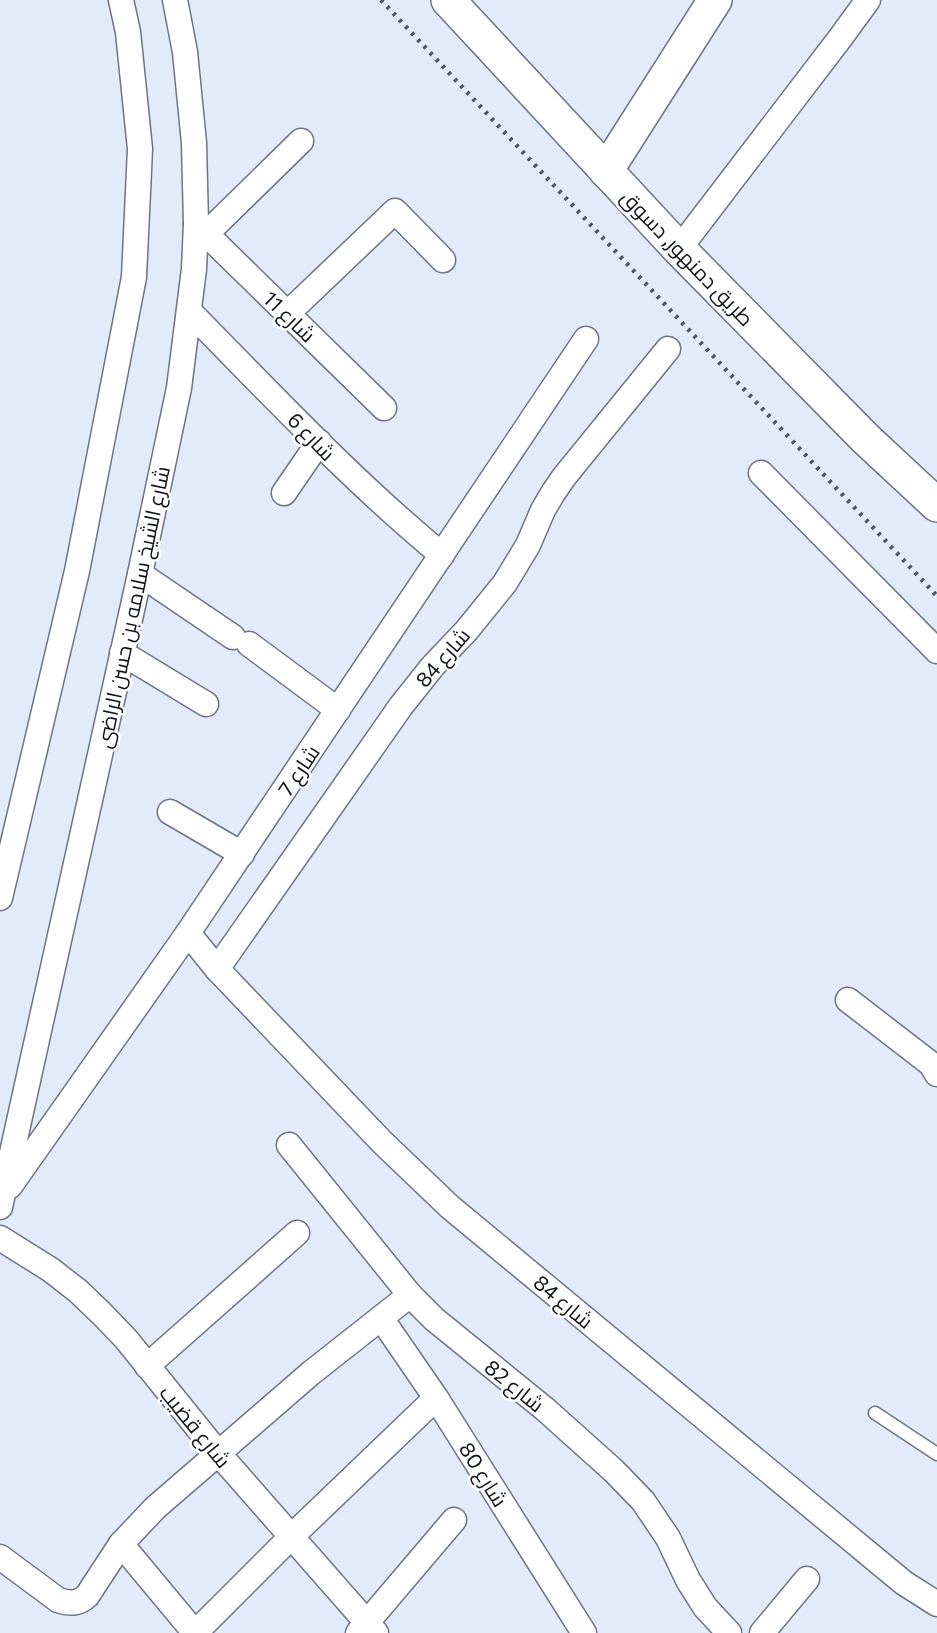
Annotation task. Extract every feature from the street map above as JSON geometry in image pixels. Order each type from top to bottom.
[{"type":"main road","points":[[606,171],[715,0]]},
{"type":"main road","name":"طريق دمنهور, دسوق","points":[[452,2],[679,249],[866,439],[937,505]]},
{"type":"street","points":[[0,898],[77,571],[134,277],[140,149],[128,32],[121,0]]},
{"type":"street","name":"شارع الشيخ سلامه بن حسن الراضى","points":[[1,1201],[179,388],[201,229],[185,52],[175,0]]},
{"type":"street","points":[[679,249],[868,0]]},
{"type":"street","points":[[201,229],[301,141]]},
{"type":"street","points":[[288,313],[394,211],[443,260]]},
{"type":"street","name":"شارع 11","points":[[201,229],[384,408]]},
{"type":"street","name":"شارع 6","points":[[189,311],[380,502],[442,555]]},
{"type":"street","name":"شارع 7","points":[[1,1201],[189,933],[586,339]]},
{"type":"street","name":"شارع 84","points":[[217,969],[401,706],[504,583],[528,546],[543,510],[564,477],[668,349]]},
{"type":"street","points":[[285,493],[319,442]]},
{"type":"street","points":[[760,473],[937,651]]},
{"type":"street","points":[[140,574],[241,640],[338,710]]},
{"type":"street","points":[[122,653],[206,704]]},
{"type":"street","points":[[170,812],[242,854]]},
{"type":"street","name":"شارع 84","points":[[189,933],[217,969],[382,1142],[450,1207],[904,1583],[937,1604]]},
{"type":"street","points":[[848,1000],[931,1064],[937,1074]]},
{"type":"street","name":"شارع 82","points":[[289,1145],[410,1295],[434,1319],[546,1410],[644,1502],[668,1538],[688,1580],[705,1607],[729,1633]]},
{"type":"street","points":[[147,1366],[297,1233]]},
{"type":"street","name":"شارع قضيب","points":[[0,1238],[42,1264],[78,1291],[126,1339],[218,1453],[367,1630]]},
{"type":"street","points":[[0,1557],[58,1600],[66,1603],[81,1601],[87,1596],[121,1544],[155,1508],[311,1373],[410,1295]]},
{"type":"street","name":"شارع 80","points":[[381,1318],[436,1398],[584,1633]]},
{"type":"street","points":[[121,1544],[195,1633],[436,1398]]},
{"type":"street","points":[[367,1630],[454,1520]]},
{"type":"street","points":[[762,1633],[807,1579]]},
{"type":"lane","points":[[874,1413],[937,1454]]},
{"type":"railway","points":[[381,0],[937,596]]}]
